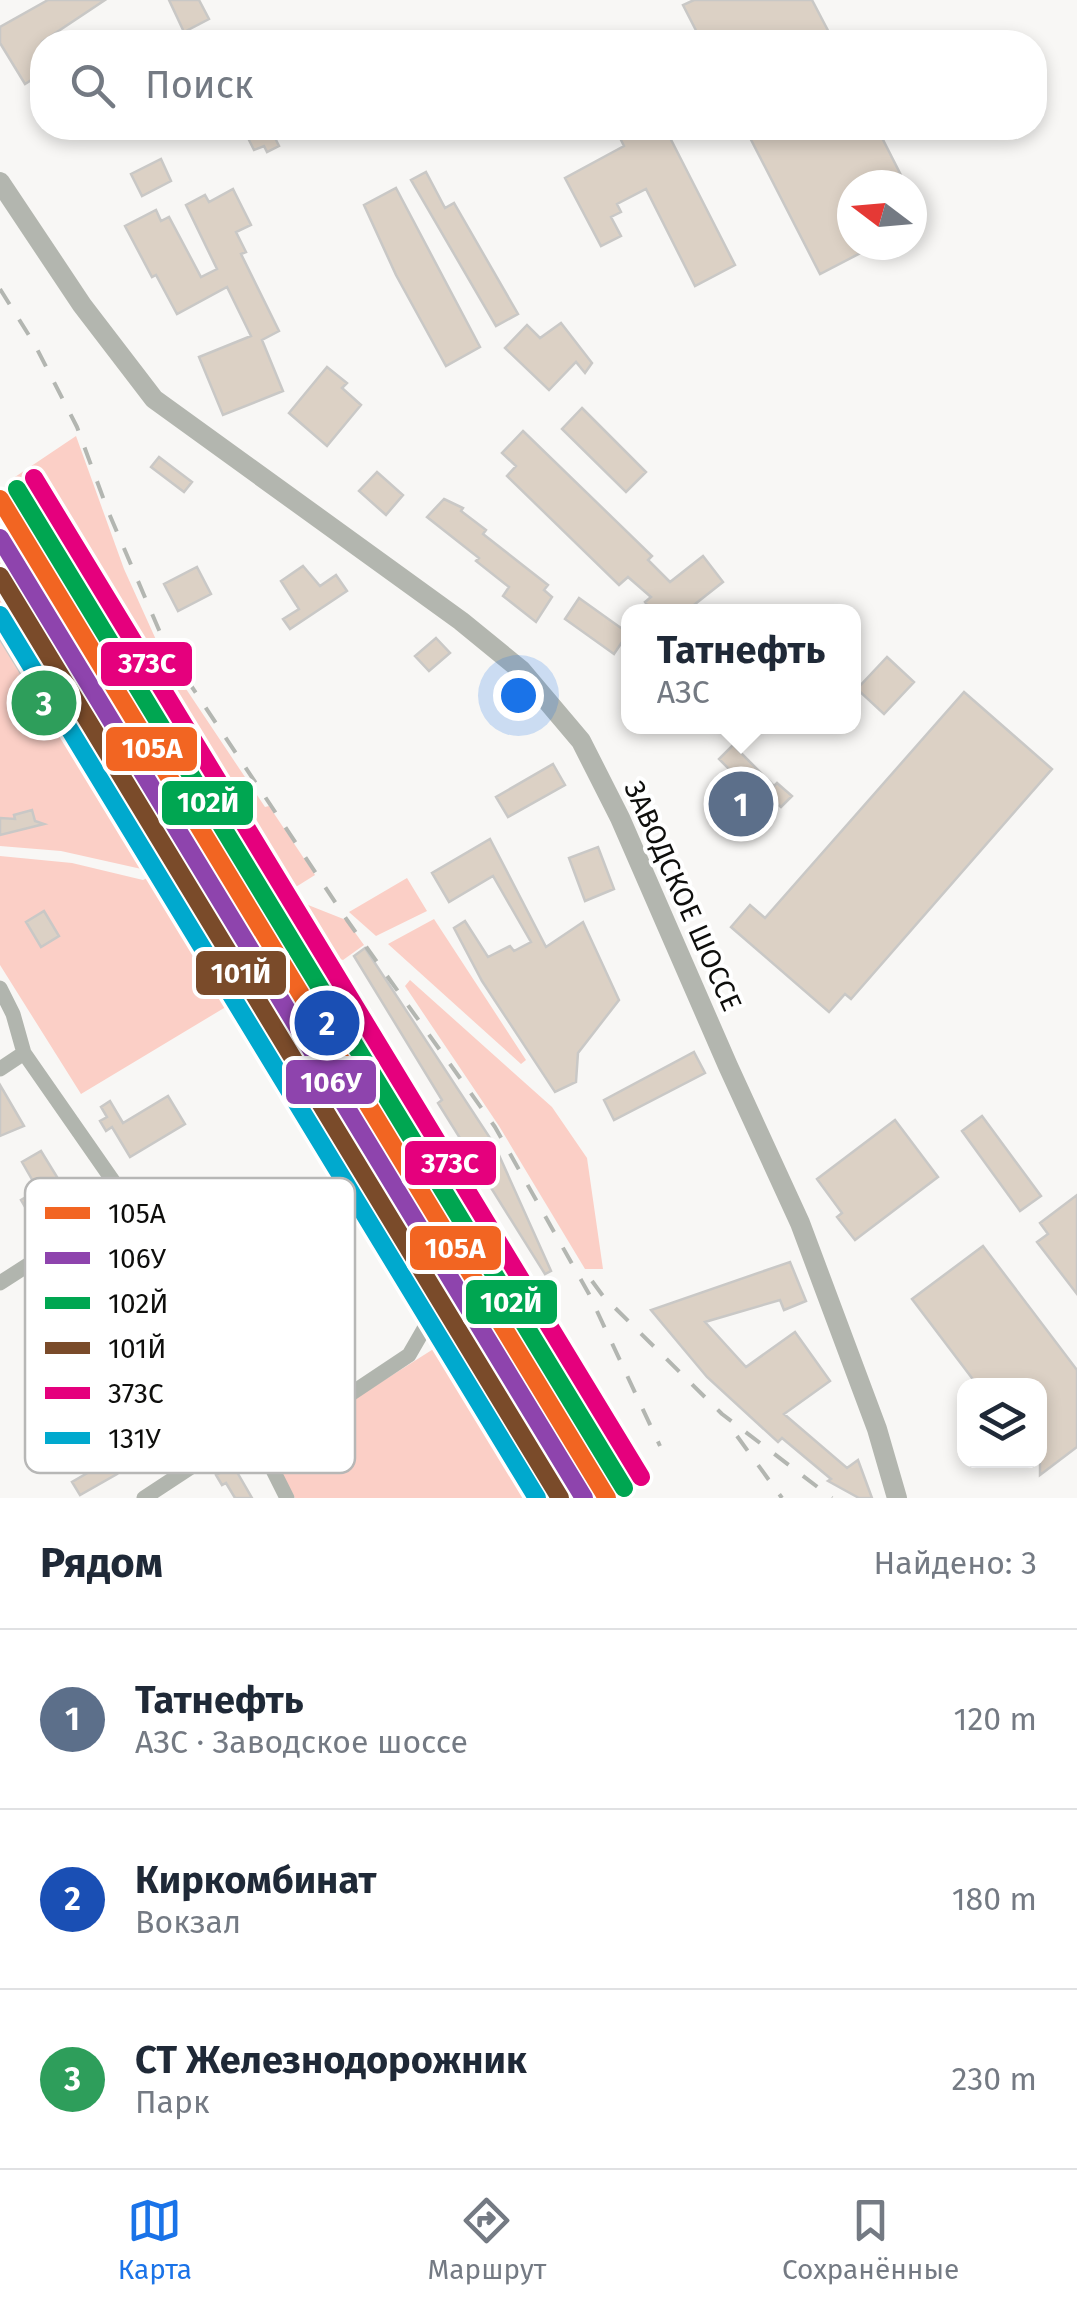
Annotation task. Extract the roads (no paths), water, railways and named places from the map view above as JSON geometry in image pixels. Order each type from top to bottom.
[{"type":"main road","name":"ЗАВОДСКОЕ ШОССЕ","points":[[0,182],[92,319],[154,398],[470,628],[521,670],[581,741],[620,818],[800,1223],[877,1429],[897,1498]]},
{"type":"street","points":[[0,988],[13,1014],[24,1053],[110,1178]]},
{"type":"street","points":[[0,1069],[24,1053]]},
{"type":"street","points":[[0,1284],[25,1268]]},
{"type":"street","points":[[355,1392],[410,1355],[424,1329],[470,1320]]},
{"type":"street","points":[[144,1498],[182,1473]]},
{"type":"street","points":[[275,1473],[286,1498]]},
{"type":"railway","points":[[0,289],[35,345],[77,427],[168,651],[347,920],[495,1127],[589,1294],[660,1446]]},
{"type":"railway","points":[[592,1281],[722,1414],[832,1498]]},
{"type":"railway","points":[[737,1436],[782,1498]]},
{"type":"place","name":"СТ Железнодорожник","points":[[44,703]]},
{"type":"place","name":"Татнефть","points":[[741,804]]},
{"type":"place","name":"Киркомбинат","points":[[327,1023]]}]
